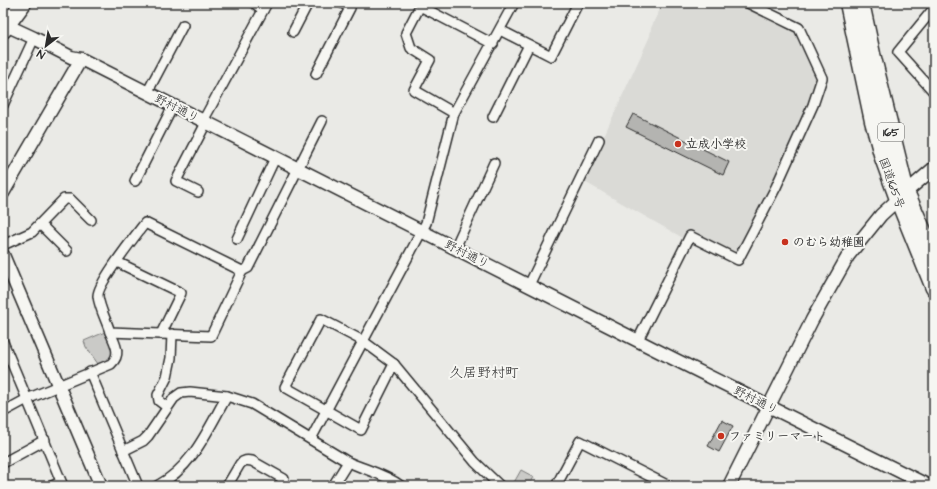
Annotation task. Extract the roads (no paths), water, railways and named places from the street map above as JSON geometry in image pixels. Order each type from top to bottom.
[{"type":"highway","points":[[4,26],[23,3]]},
{"type":"highway","name":"国道165号","points":[[848,3],[873,121],[883,158],[934,256]]},
{"type":"highway","name":"国道165号","points":[[861,3],[902,195],[934,288]]},
{"type":"street","points":[[198,192],[176,181],[204,122],[265,6],[254,3]]},
{"type":"street","points":[[293,32],[308,3]]},
{"type":"street","points":[[316,74],[350,8],[342,3]]},
{"type":"street","points":[[311,439],[426,223],[454,113],[514,3]]},
{"type":"street","points":[[500,30],[551,56],[578,3]]},
{"type":"street","points":[[638,340],[690,236],[738,260],[776,187],[813,105],[822,78],[799,28],[748,3]]},
{"type":"street","points":[[454,113],[414,90],[430,60],[411,48],[406,33],[420,6],[493,44]]},
{"type":"street","points":[[932,86],[898,52],[934,8]]},
{"type":"street","points":[[147,93],[183,25]]},
{"type":"street","name":"野村通り","points":[[4,26],[34,38],[71,58],[81,59],[929,486]]},
{"type":"street","points":[[3,105],[34,38]]},
{"type":"street","points":[[493,117],[528,45]]},
{"type":"street","points":[[3,193],[81,59]]},
{"type":"street","points":[[135,181],[173,106]]},
{"type":"street","points":[[110,332],[211,336],[242,271],[248,268],[322,121]]},
{"type":"street","points":[[529,285],[599,140]]},
{"type":"street","points":[[237,239],[276,158]]},
{"type":"street","points":[[456,248],[494,163]]},
{"type":"street","points":[[729,486],[812,320],[838,273],[862,237],[881,215],[934,168]]},
{"type":"street","points":[[3,245],[32,232],[64,199],[70,199],[91,220]]},
{"type":"street","points":[[3,412],[27,399],[111,364],[116,358],[117,349],[98,296],[100,287],[145,223],[242,271]]},
{"type":"street","points":[[40,224],[67,251]]},
{"type":"street","points":[[3,255],[101,486]]},
{"type":"street","points":[[117,262],[181,293],[161,334]]},
{"type":"street","points":[[394,364],[361,430],[285,387],[321,319],[363,341],[394,364],[475,462],[500,486]]},
{"type":"street","points":[[368,333],[377,350]]},
{"type":"street","points":[[167,407],[160,401],[158,394],[167,377],[171,358],[172,334]]},
{"type":"street","points":[[3,342],[62,484],[52,486]]},
{"type":"street","points":[[90,372],[138,486]]},
{"type":"street","points":[[123,451],[143,441],[155,428],[174,398],[185,392],[227,396],[252,404],[348,462],[364,470],[389,478],[401,486]]},
{"type":"street","points":[[157,486],[177,473],[193,456],[227,396]]},
{"type":"street","points":[[3,463],[45,440]]},
{"type":"street","points":[[559,485],[580,441],[669,486]]},
{"type":"street","points":[[228,486],[240,464],[248,460],[284,480],[280,486]]},
{"type":"street","points":[[333,486],[348,462]]},
{"type":"place","name":"立成小学校","points":[[678,144]]},
{"type":"place","name":"のむら幼稚園","points":[[785,242]]},
{"type":"place","name":"ファミリーマート","points":[[721,436]]},
{"type":"district","name":"久居野村町","points":[[484,372]]}]
